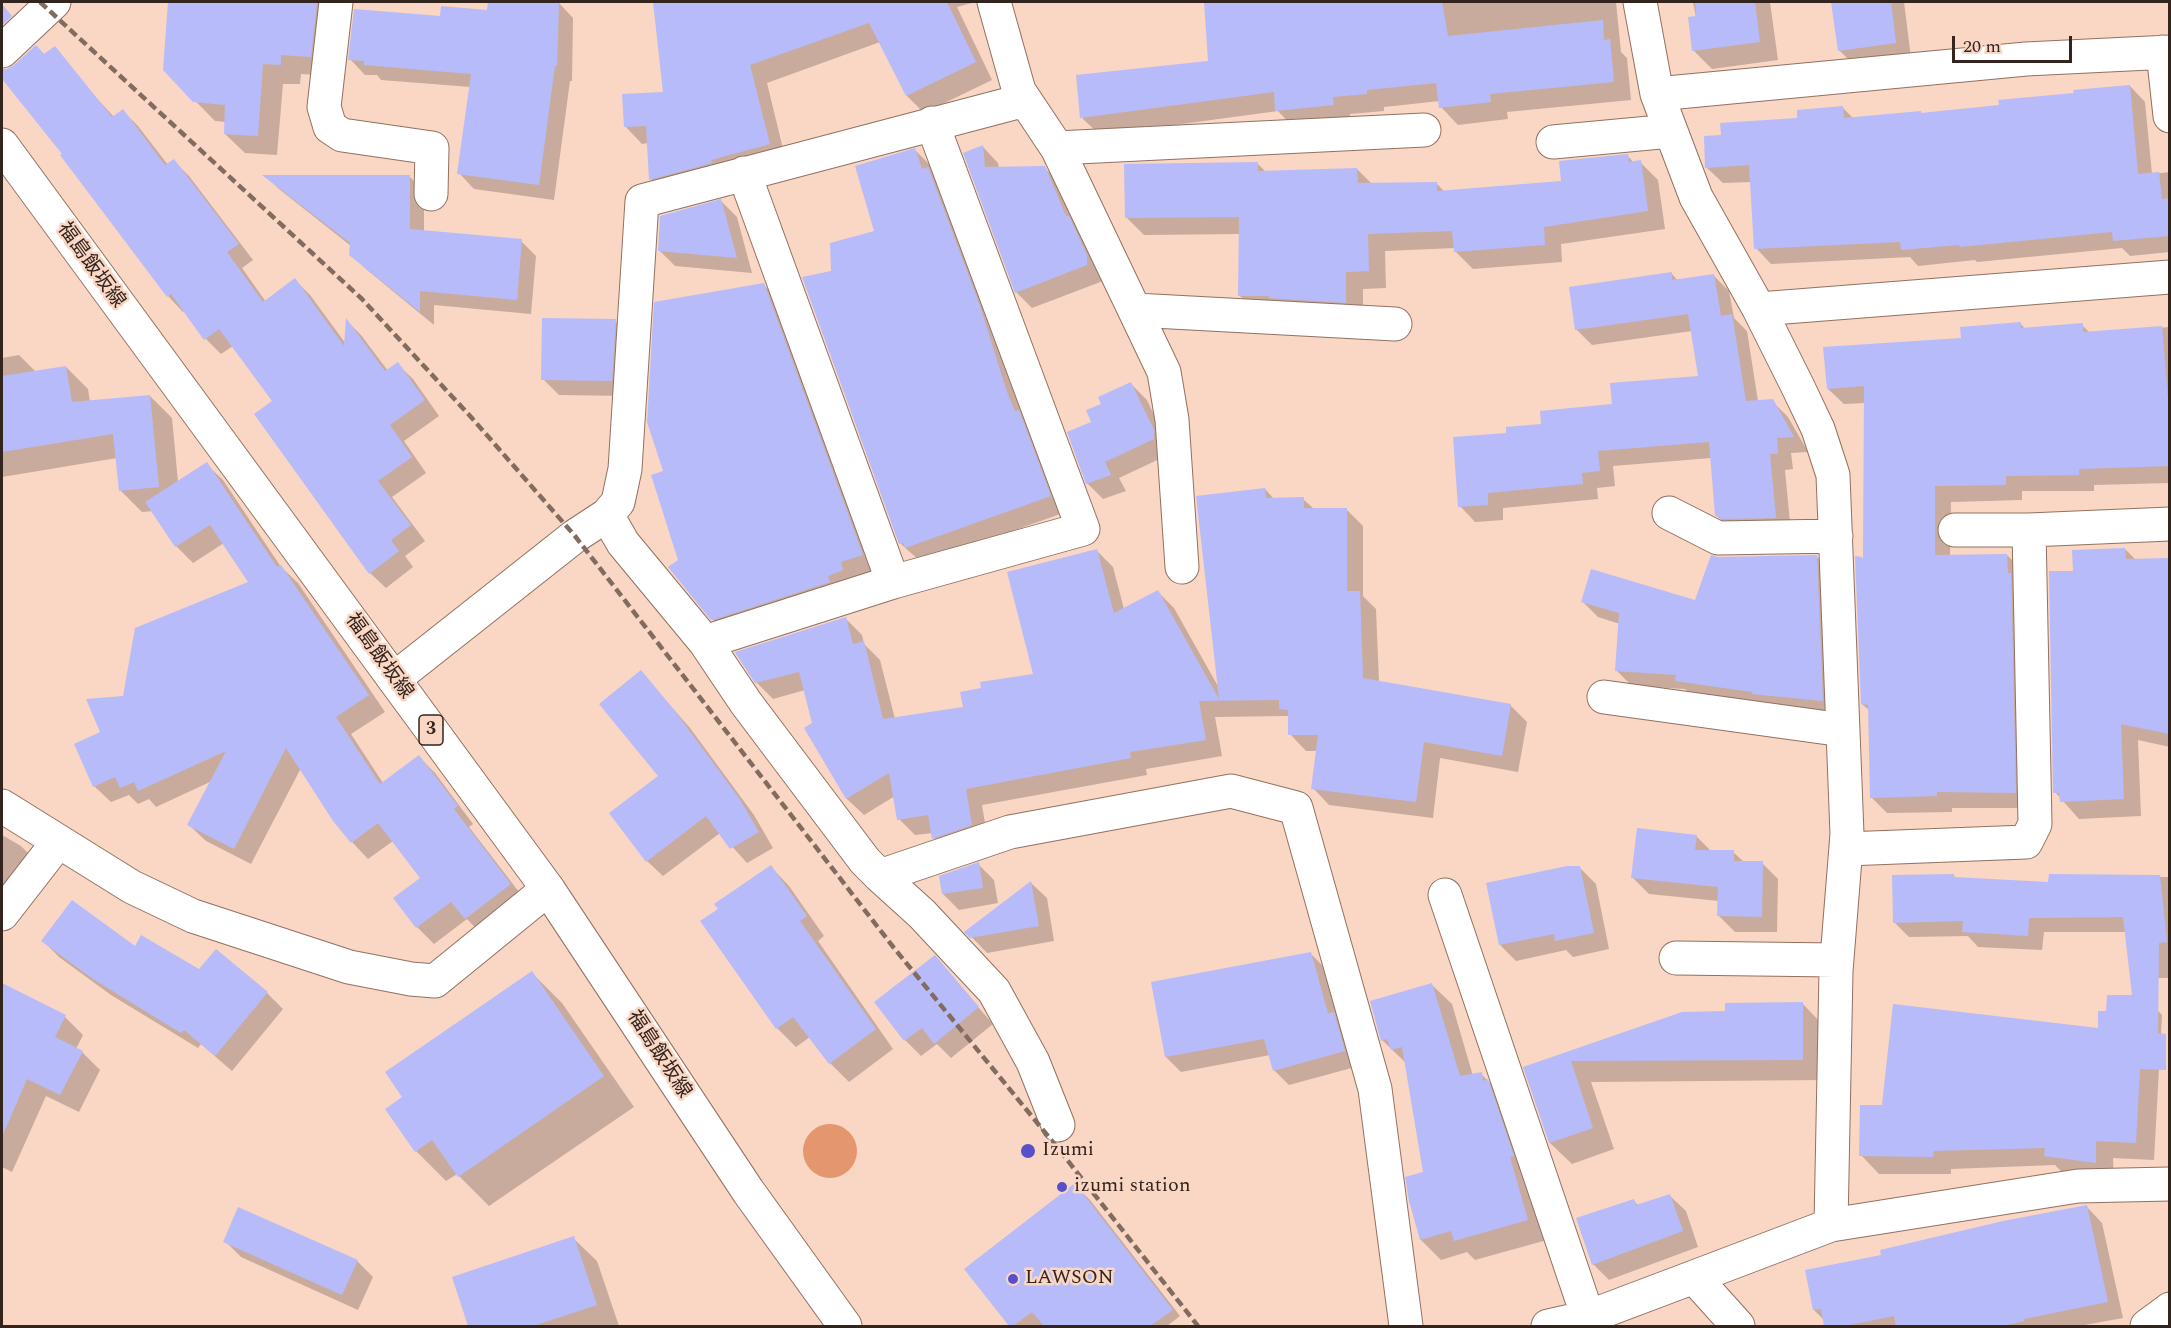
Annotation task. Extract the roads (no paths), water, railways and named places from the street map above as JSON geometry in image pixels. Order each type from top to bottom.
[{"type":"street","points":[[2,51],[54,2]]},
{"type":"street","points":[[336,2],[324,107],[330,127],[342,135],[432,148],[431,194]]},
{"type":"street","points":[[994,2],[1019,91],[1057,148],[1164,372],[1172,420],[1182,567]]},
{"type":"street","points":[[1640,2],[1658,94],[1696,197],[1759,309],[1818,429],[1833,475],[1846,849],[1836,960],[1831,1225]]},
{"type":"street","points":[[1658,94],[2026,59],[2166,52],[2169,116]]},
{"type":"street","points":[[394,679],[574,536],[607,516],[618,502],[625,469],[642,201],[744,172],[1025,100]]},
{"type":"street","points":[[705,642],[892,582],[1083,529],[932,123]]},
{"type":"street","points":[[1057,148],[1424,130]]},
{"type":"street","points":[[1553,142],[1671,131]]},
{"type":"street","name":"福島飯坂線","points":[[2,144],[548,889],[748,1191],[845,1326]]},
{"type":"street","points":[[744,172],[892,582]]},
{"type":"street","points":[[1759,309],[2169,277]]},
{"type":"street","points":[[1135,310],[1395,324]]},
{"type":"street","points":[[1670,513],[1718,538],[1836,536]]},
{"type":"street","points":[[607,516],[623,543],[705,642],[746,703],[865,861],[922,914],[994,991],[1033,1062],[1058,1125]]},
{"type":"street","points":[[1955,530],[2029,530],[2169,524]]},
{"type":"street","points":[[1846,849],[2026,842],[2035,824],[2029,530]]},
{"type":"street","points":[[1604,697],[1843,730]]},
{"type":"street","points":[[880,876],[1010,832],[1231,791],[1296,808],[1375,1089],[1406,1326]]},
{"type":"street","points":[[2,806],[132,888],[193,916],[349,967],[411,979],[435,981],[548,889]]},
{"type":"street","points":[[2,914],[58,842]]},
{"type":"street","points":[[1445,896],[1590,1322]]},
{"type":"street","points":[[1676,958],[1836,960]]},
{"type":"street","points":[[1548,1326],[1590,1322],[1694,1277],[1831,1225],[2078,1186],[2169,1184]]},
{"type":"street","points":[[1694,1277],[1738,1326]]},
{"type":"street","points":[[2147,1326],[2169,1309]]},
{"type":"railway","points":[[40,2],[362,299],[471,417],[575,536],[894,948],[1057,1147],[1198,1326]]},
{"type":"place","name":"Izumi","points":[[1028,1151]]},
{"type":"place","name":"izumi station","points":[[1062,1187]]},
{"type":"place","name":"LAWSON","points":[[1013,1279]]}]
